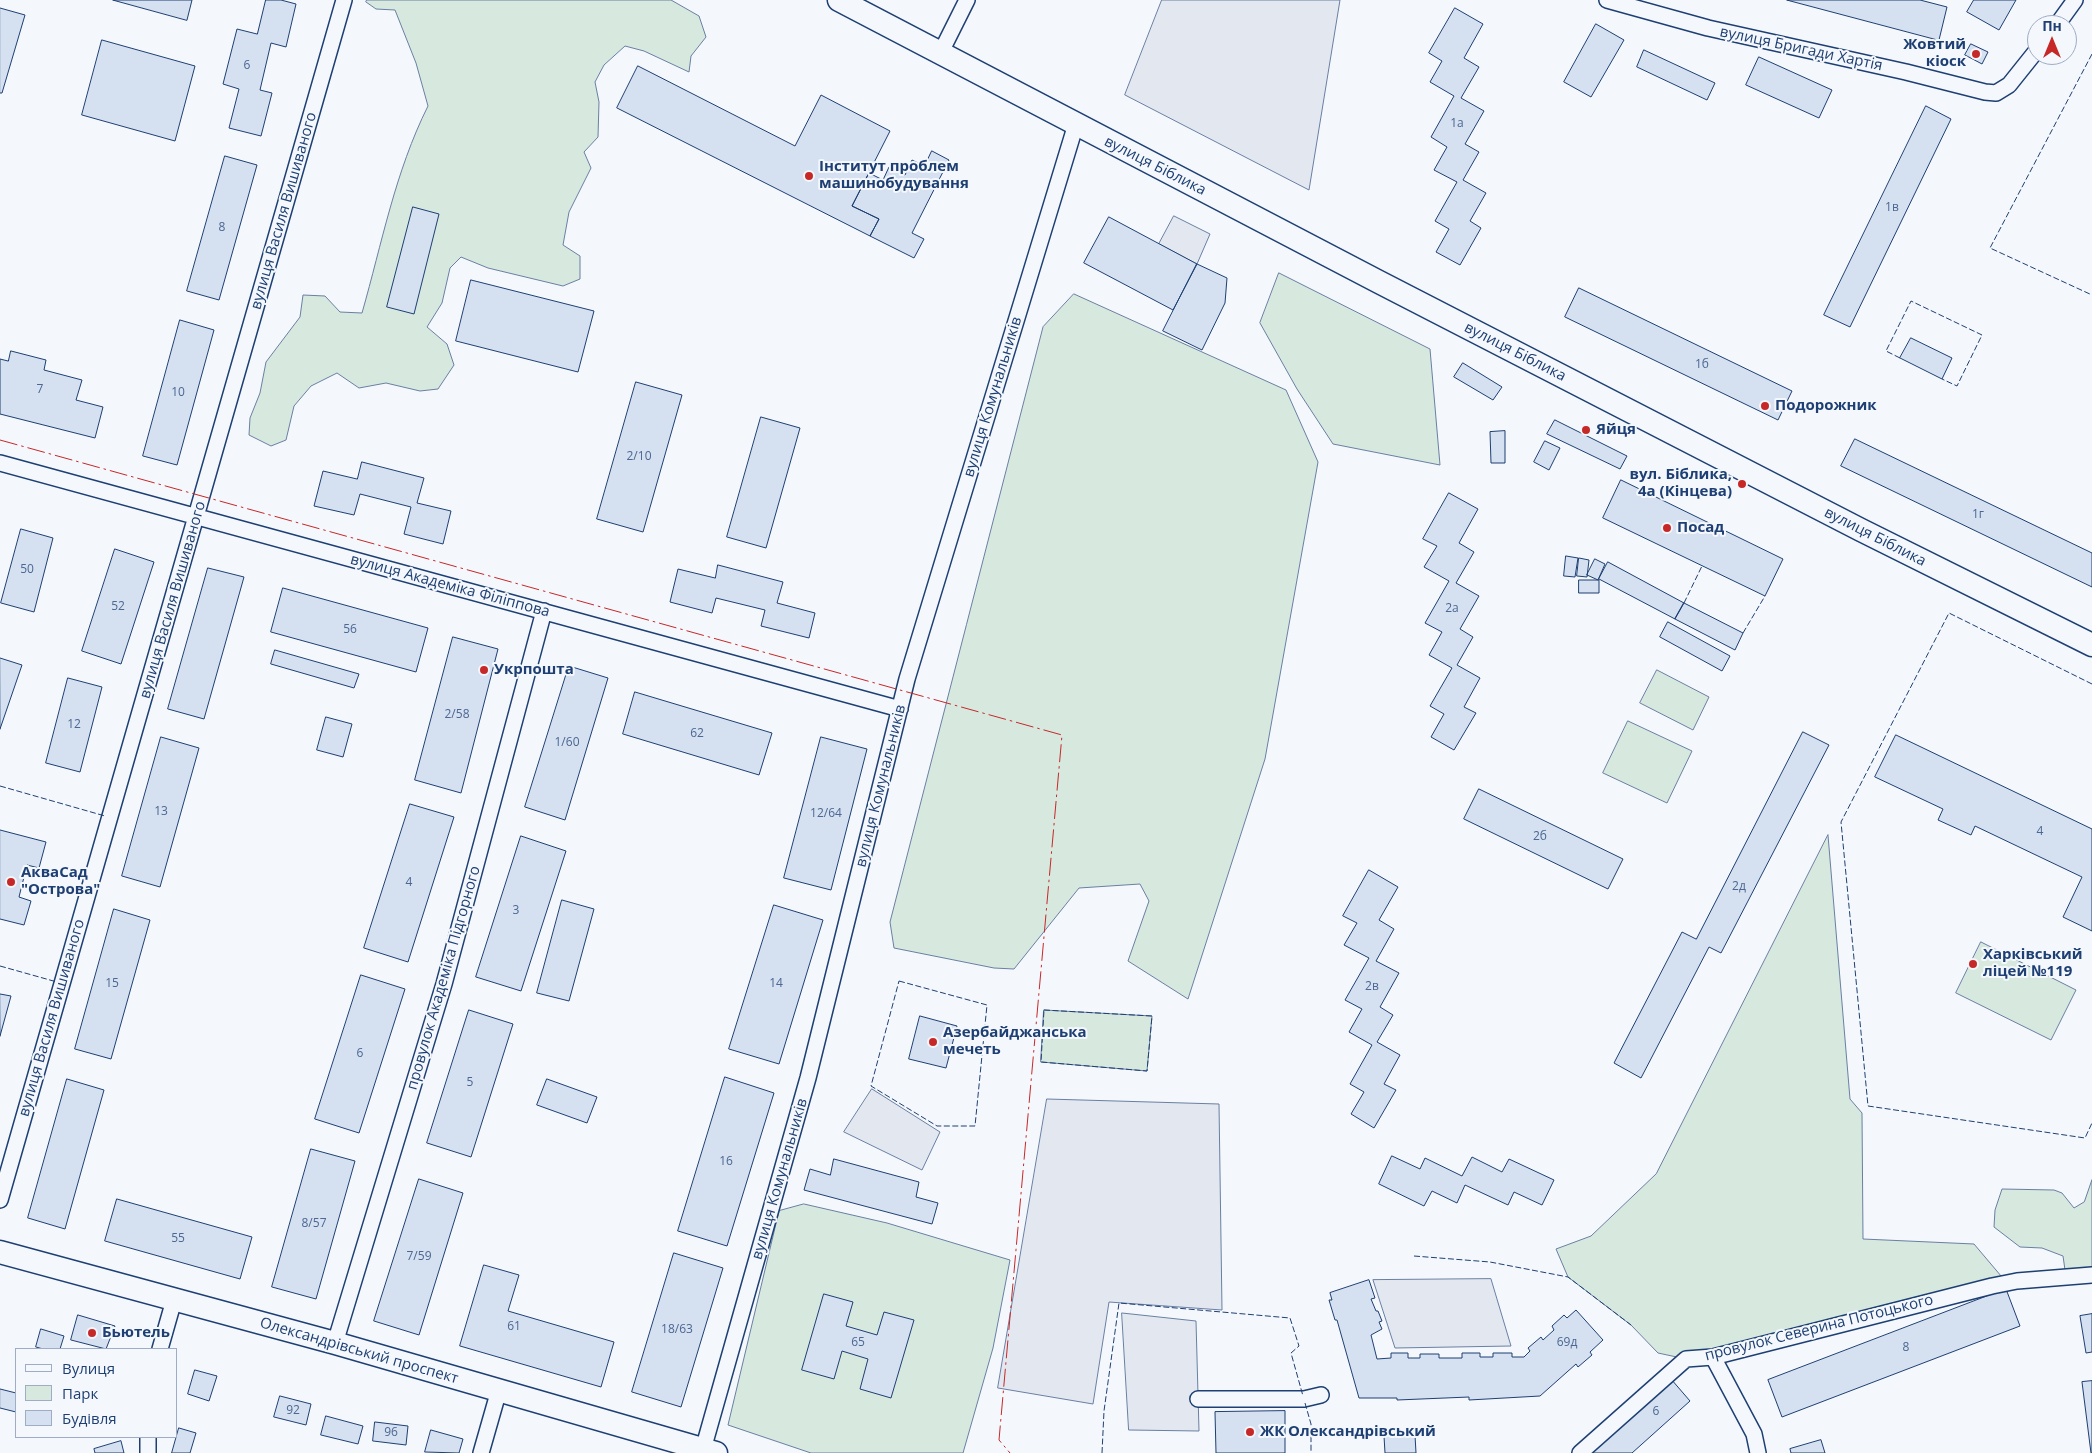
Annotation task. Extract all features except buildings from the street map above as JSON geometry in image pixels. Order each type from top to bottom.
[{"type":"street","name":"вулиця Василя Вишиваного","points":[[0,1200],[344,0]]},
{"type":"street","points":[[839,0],[940,54],[967,0]]},
{"type":"street","name":"вулиця Бригади Хартія","points":[[1607,0],[1708,28],[1906,72],[1984,92],[1996,93],[2009,85],[2027,62]]},
{"type":"street","points":[[2064,15],[2075,0]]},
{"type":"street","name":"вулиця Біблика","points":[[940,54],[1838,518],[2092,644]]},
{"type":"street","name":"вулиця Комунальників","points":[[707,1452],[808,1078],[907,679],[1076,124]]},
{"type":"street","name":"вулиця Академіка Філіппова","points":[[0,464],[900,708]]},
{"type":"street","name":"провулок Академіка Підгорного","points":[[335,1343],[444,984],[544,611]]},
{"type":"street","name":"Олександрівський проспект","points":[[0,1252],[335,1343],[707,1452]]},
{"type":"street","name":"провулок Северина Потоцького","points":[[1580,1453],[1686,1359],[1713,1357],[2007,1283],[2092,1275]]},
{"type":"street","points":[[160,1348],[174,1300]]},
{"type":"street","points":[[1713,1357],[1754,1434],[1758,1453]]},
{"type":"street","points":[[481,1453],[498,1390]]},
{"type":"street","points":[[1198,1399],[1304,1399],[1321,1394]]},
{"type":"street","points":[[148,1438],[148,1453]]},
{"type":"green space","points":[[367,0],[671,0],[699,16],[706,37],[691,56],[689,72],[644,51],[625,46],[604,65],[595,82],[599,102],[598,137],[584,152],[591,168],[569,212],[563,245],[580,256],[580,279],[563,286],[488,268],[461,257],[450,268],[442,303],[427,327],[447,344],[454,365],[438,389],[420,391],[386,383],[359,388],[337,373],[311,386],[294,406],[286,440],[271,446],[249,435],[250,418],[260,393],[266,362],[300,317],[303,295],[325,296],[340,312],[362,313],[398,182],[428,106],[416,63],[395,10],[376,9],[366,2]]},
{"type":"green space","points":[[1279,273],[1430,349],[1440,465],[1333,444],[1297,389],[1260,323]]},
{"type":"green space","points":[[1074,294],[1286,390],[1318,462],[1265,759],[1188,999],[1128,961],[1149,901],[1140,884],[1079,888],[1014,969],[994,968],[894,948],[890,922],[1043,327]]},
{"type":"green space","points":[[1657,670],[1709,697],[1693,730],[1640,703]]},
{"type":"green space","points":[[1628,721],[1692,751],[1667,803],[1603,773]]},
{"type":"green space","points":[[1828,835],[1850,1099],[1862,1113],[1863,1239],[1974,1244],[2007,1283],[1686,1359],[1658,1353],[1631,1325],[1568,1277],[1556,1249],[1591,1236],[1656,1174]]},
{"type":"green space","points":[[1981,942],[2076,990],[2051,1040],[1956,993]]},
{"type":"green space","points":[[1044,1010],[1152,1016],[1147,1071],[1041,1062]]},
{"type":"green space","points":[[2092,1180],[2092,1275],[2066,1277],[2063,1256],[2042,1248],[2020,1247],[1994,1227],[1995,1210],[2002,1189],[2054,1190],[2062,1193],[2074,1208],[2084,1202]]},
{"type":"green space","points":[[804,1204],[887,1223],[1010,1260],[993,1348],[963,1453],[811,1453],[728,1425],[779,1211]]},
{"type":"shaded area","points":[[1162,0],[1340,0],[1309,190],[1125,95]]},
{"type":"shaded area","points":[[1174,216],[1210,234],[1197,264],[1159,244]]},
{"type":"shaded area","points":[[872,1089],[940,1132],[922,1170],[844,1132]]},
{"type":"shaded area","points":[[1047,1099],[1219,1104],[1222,1310],[1109,1302],[1093,1404],[998,1388]]},
{"type":"shaded area","points":[[1491,1279],[1511,1346],[1395,1348],[1373,1280]]},
{"type":"shaded area","points":[[1122,1313],[1196,1321],[1199,1431],[1129,1430]]},
{"type":"fence","points":[[2092,54],[1990,248],[2092,295]]},
{"type":"fence","points":[[1900,358],[1886,351],[1911,301],[1982,335],[1957,386],[1942,379]]},
{"type":"fence","points":[[1684,603],[1702,566]]},
{"type":"fence","points":[[1743,633],[1765,596]]},
{"type":"fence","points":[[2092,684],[1949,613],[1841,822],[1868,1106],[2085,1138],[2092,1123]]},
{"type":"fence","points":[[0,786],[105,816]]},
{"type":"fence","points":[[0,966],[57,982]]},
{"type":"fence","points":[[899,981],[987,1005],[975,1126],[937,1126],[871,1086],[899,981]]},
{"type":"fence","points":[[1044,1010],[1152,1016],[1147,1071],[1041,1062],[1044,1010]]},
{"type":"fence","points":[[1414,1256],[1490,1262],[1568,1277],[1631,1325]]},
{"type":"fence","points":[[1102,1453],[1104,1411],[1119,1303],[1290,1318],[1299,1346],[1291,1353],[1303,1396]]},
{"type":"fence","points":[[1305,1403],[1311,1424],[1311,1453]]},
{"type":"power","points":[[0,440],[1062,735],[999,1440],[1010,1453]]},
{"type":"place","name":"Жовтий кіоск","points":[[1976,54]]},
{"type":"place","name":"Інститут проблем машинобудування","points":[[809,176]]},
{"type":"place","name":"Подорожник","points":[[1765,406]]},
{"type":"place","name":"Яйця","points":[[1586,430]]},
{"type":"place","name":"вул. Біблика, 4а (Кінцева)","points":[[1742,484]]},
{"type":"place","name":"Посад","points":[[1667,528]]},
{"type":"place","name":"Укрпошта","points":[[484,670]]},
{"type":"place","name":"АкваСад \"Острова\"","points":[[11,882]]},
{"type":"place","name":"Харківський ліцей №119","points":[[1973,964]]},
{"type":"place","name":"Азербайджанська мечеть","points":[[933,1042]]},
{"type":"place","name":"Бьютель","points":[[92,1333]]},
{"type":"place","name":"ЖК Олександрівський","points":[[1250,1432]]}]
